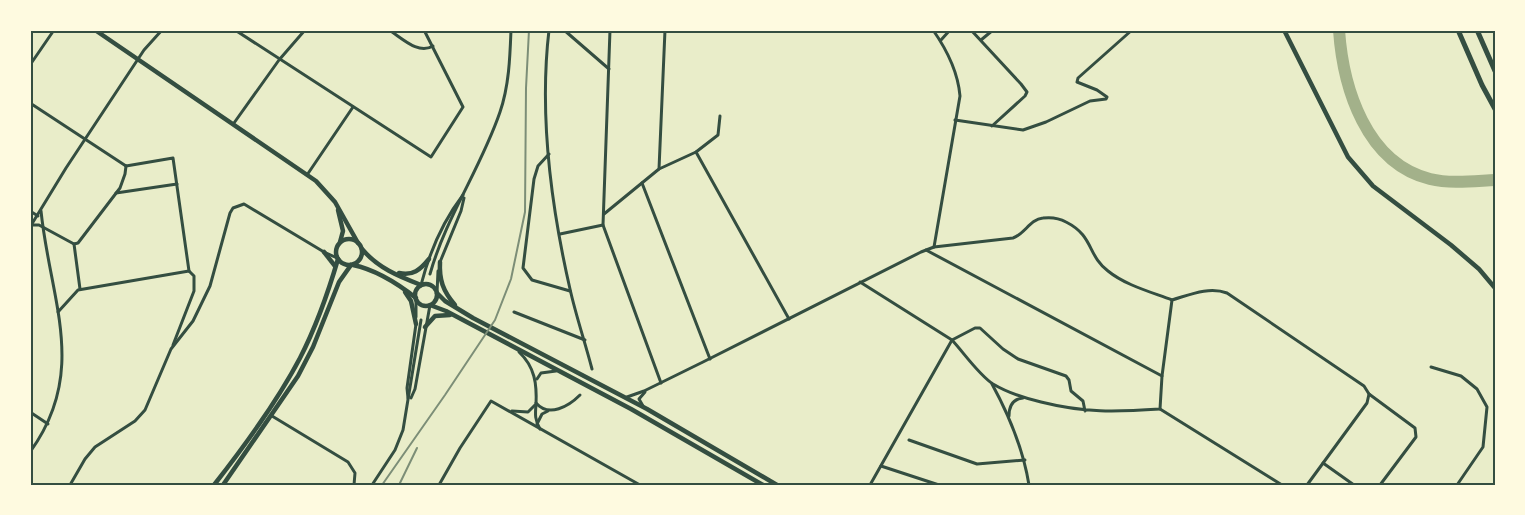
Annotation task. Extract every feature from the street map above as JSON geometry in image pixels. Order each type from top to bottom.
[{"type":"highway","points":[[1458,30],[1495,109]]},
{"type":"highway","points":[[1477,30],[1495,72]]},
{"type":"main road","points":[[95,30],[324,188],[335,202],[359,245],[372,260],[398,276],[421,285],[431,285],[437,293],[473,318],[647,410],[777,485]]},
{"type":"main road","points":[[1284,30],[1338,141],[1354,164],[1373,186],[1479,269],[1495,288]]},
{"type":"main road","points":[[214,485],[292,373],[307,342],[335,267],[336,250],[343,231],[335,202]]},
{"type":"main road","points":[[340,243],[347,239],[359,245]]},
{"type":"main road","points":[[224,485],[272,416],[306,361],[339,282],[352,265],[361,258],[359,245]]},
{"type":"main road","points":[[324,252],[335,267]]},
{"type":"main road","points":[[337,259],[343,264],[374,271],[402,287],[423,305],[430,305],[454,315],[631,409],[764,485]]},
{"type":"main road","points":[[390,272],[410,274],[420,270],[429,259]]},
{"type":"main road","points":[[440,262],[439,278],[442,286],[459,309]]},
{"type":"main road","points":[[416,298],[416,289],[421,285]]},
{"type":"main road","points":[[402,287],[411,301],[418,322]]},
{"type":"main road","points":[[430,305],[437,293]]},
{"type":"main road","points":[[425,327],[435,316],[454,315]]},
{"type":"street","points":[[30,65],[54,30]]},
{"type":"street","points":[[30,228],[138,59],[162,30]]},
{"type":"street","points":[[235,30],[431,157],[463,107],[424,30]]},
{"type":"street","points":[[233,125],[279,60],[305,30]]},
{"type":"street","points":[[389,30],[417,48],[427,50],[433,46]]},
{"type":"street","points":[[430,274],[500,111],[507,83],[511,30]]},
{"type":"street","points":[[549,30],[546,115],[549,154],[570,291],[592,369]]},
{"type":"street","points":[[564,30],[609,69]]},
{"type":"street","points":[[610,30],[603,225],[661,383]]},
{"type":"street","points":[[659,169],[665,30]]},
{"type":"street","points":[[933,30],[958,80],[960,96],[934,247]]},
{"type":"street","points":[[940,40],[950,30]]},
{"type":"street","points":[[971,30],[1027,92],[993,126]]},
{"type":"street","points":[[981,40],[993,30]]},
{"type":"street","points":[[955,120],[1023,130],[1046,122],[1086,102],[1106,99],[1107,97],[1101,92],[1077,82],[1078,78],[1132,30]]},
{"type":"street","points":[[30,103],[126,166],[172,158],[188,271],[194,276],[194,291],[141,415],[95,447],[70,485]]},
{"type":"street","points":[[307,175],[353,107]]},
{"type":"street","points":[[604,214],[659,169],[696,152],[718,135],[720,116]]},
{"type":"street","points":[[696,152],[789,319]]},
{"type":"street","points":[[549,154],[538,166],[534,179],[523,268],[532,280],[570,291]]},
{"type":"street","points":[[74,244],[81,240],[116,194],[123,182],[126,166]]},
{"type":"street","points":[[642,183],[710,358]]},
{"type":"street","points":[[116,194],[177,184]]},
{"type":"street","points":[[421,285],[429,259],[453,207],[466,190]]},
{"type":"street","points":[[437,293],[436,284],[440,262],[461,211],[466,190]]},
{"type":"street","points":[[171,349],[193,321],[210,286],[233,208],[244,204],[337,259]]},
{"type":"street","points":[[30,211],[38,216]]},
{"type":"street","points":[[30,452],[48,424],[61,384],[62,349],[58,312],[41,211]]},
{"type":"street","points":[[625,398],[661,383],[926,250],[934,247],[1007,239],[1020,234],[1036,219],[1046,217],[1061,220],[1084,235],[1097,259],[1116,276],[1172,300],[1211,290],[1227,293],[1364,386],[1369,394],[1415,428],[1416,432],[1416,437],[1380,485]]},
{"type":"street","points":[[30,228],[36,224],[74,244]]},
{"type":"street","points":[[560,234],[603,225]]},
{"type":"street","points":[[74,244],[80,290]]},
{"type":"street","points":[[926,250],[1162,376]]},
{"type":"street","points":[[58,312],[80,290],[188,271]]},
{"type":"street","points":[[860,282],[952,340],[991,383],[1010,418],[1025,459],[1029,485]]},
{"type":"street","points":[[409,402],[407,388],[418,322],[416,298]]},
{"type":"street","points":[[1160,409],[1172,300]]},
{"type":"street","points":[[372,485],[396,450],[409,402],[415,389],[430,305]]},
{"type":"street","points":[[514,312],[585,340]]},
{"type":"street","points":[[871,484],[952,340],[975,328],[980,328],[1018,359],[1066,376],[1071,391],[1083,401],[1085,411]]},
{"type":"street","points":[[518,350],[529,363],[536,381],[535,413],[540,430]]},
{"type":"street","points":[[1431,367],[1461,376],[1477,389],[1487,407],[1483,447],[1457,485]]},
{"type":"street","points":[[536,381],[541,373],[556,371]]},
{"type":"street","points":[[991,383],[1024,397],[1085,411],[1160,409],[1282,485]]},
{"type":"street","points":[[646,390],[639,399],[647,410]]},
{"type":"street","points":[[537,424],[542,414],[549,410],[563,408],[580,394]]},
{"type":"street","points":[[1307,485],[1366,403],[1369,394]]},
{"type":"street","points":[[1010,418],[1012,405],[1019,398],[1024,397]]},
{"type":"street","points":[[439,485],[490,402],[493,401],[540,430],[640,485]]},
{"type":"street","points":[[508,410],[519,413],[528,412],[536,404]]},
{"type":"street","points":[[536,404],[549,410]]},
{"type":"street","points":[[30,412],[48,424]]},
{"type":"street","points":[[272,416],[348,462],[355,473],[354,485]]},
{"type":"street","points":[[909,440],[977,464],[989,465],[1025,459]]},
{"type":"street","points":[[1323,463],[1354,485]]},
{"type":"street","points":[[881,466],[939,485]]},
{"type":"waterway","points":[[1339,30],[1341,52],[1353,98],[1374,140],[1389,157],[1408,170],[1438,181],[1495,180]]},
{"type":"railway","points":[[382,485],[495,320],[511,279],[525,212],[529,30]]},
{"type":"railway","points":[[399,485],[417,448]]}]
